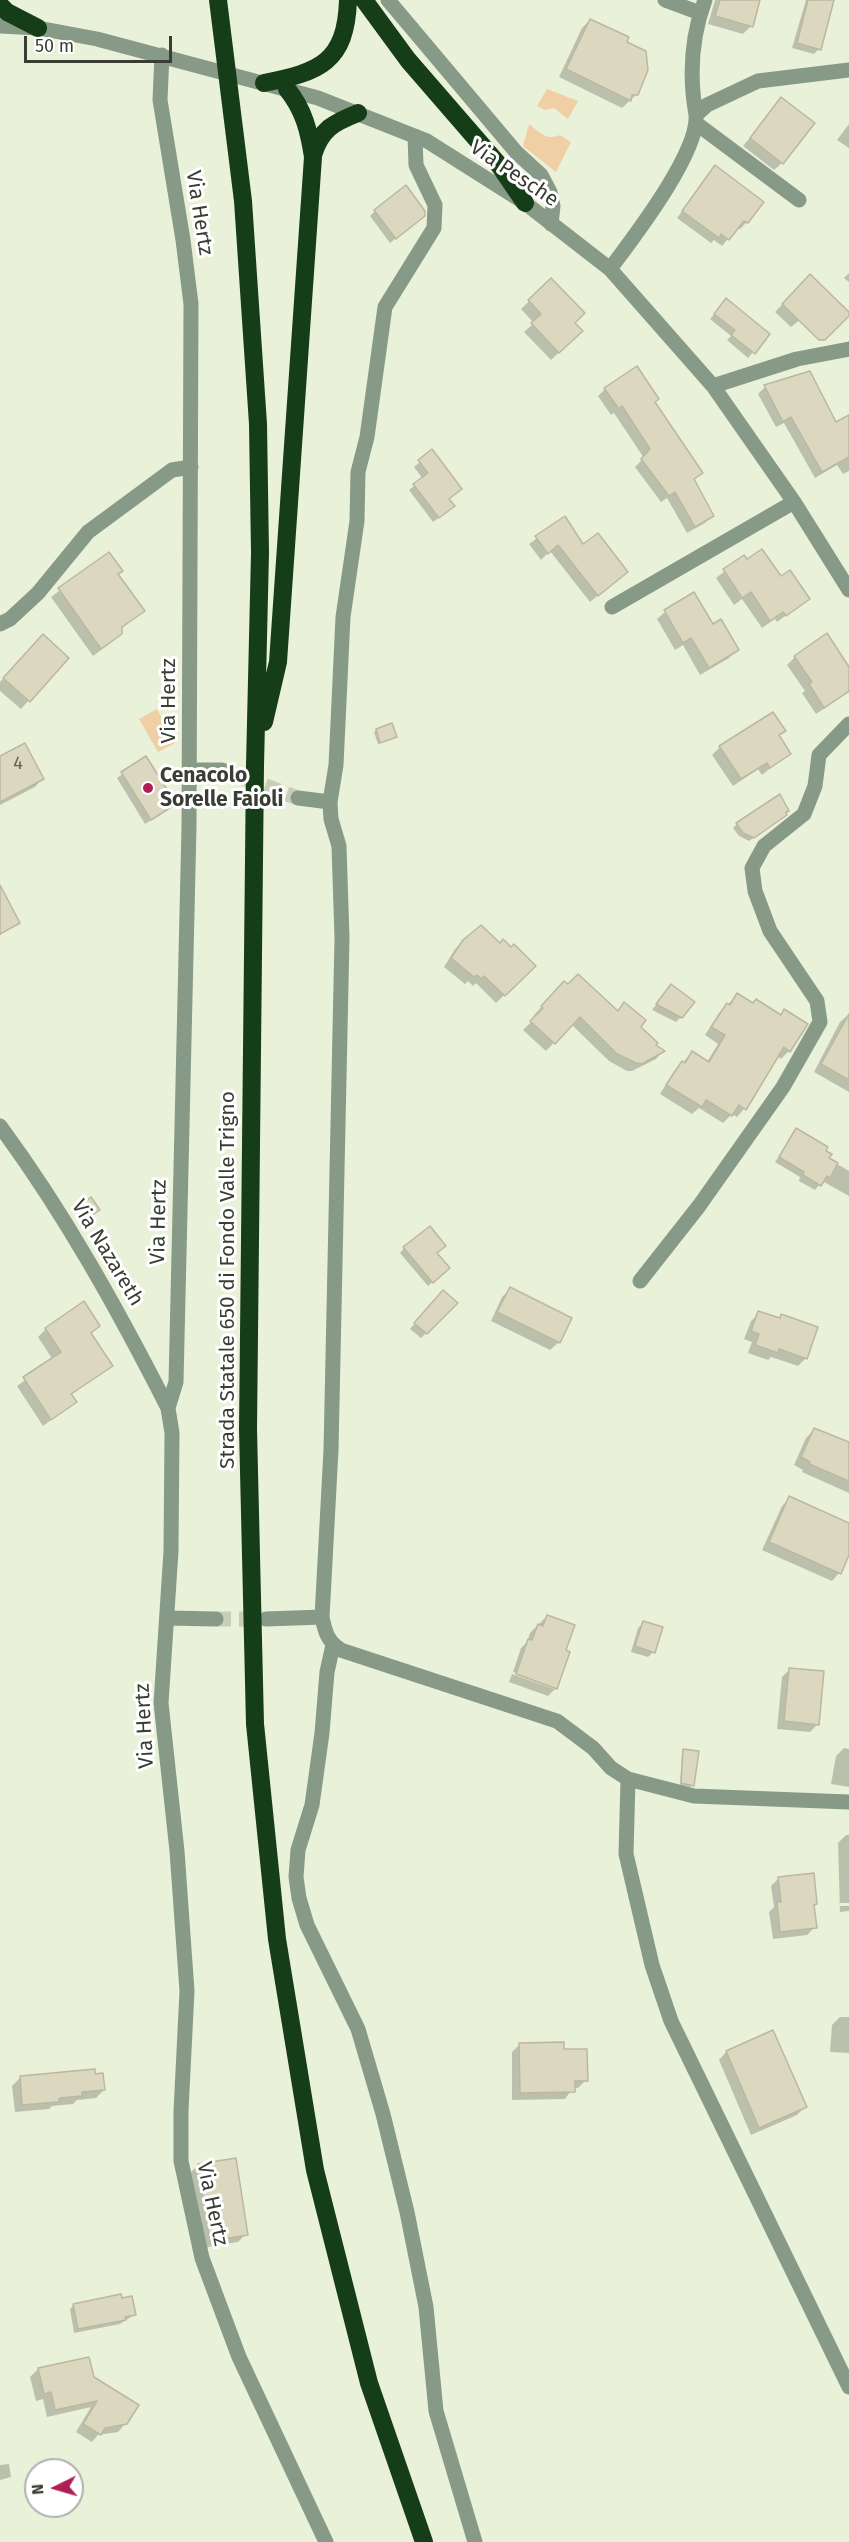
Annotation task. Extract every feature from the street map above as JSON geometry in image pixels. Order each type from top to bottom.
[{"type":"highway","points":[[264,82],[313,71],[328,60],[340,43],[348,20],[348,0]]},
{"type":"highway","points":[[364,0],[408,60],[500,165],[525,203]]},
{"type":"highway","name":"Strada Statale 650 di Fondo Valle Trigno","points":[[218,1],[243,201],[258,423],[260,553],[255,765],[248,1429],[255,1724],[277,1939],[315,2170],[369,2383],[424,2542]]},
{"type":"highway","points":[[0,5],[7,12],[38,28]]},
{"type":"highway","points":[[287,89],[303,113],[313,157]]},
{"type":"highway","points":[[255,765],[278,662],[313,157],[318,141],[326,130],[358,113]]},
{"type":"street","points":[[388,0],[516,152],[541,175],[550,192],[553,206],[551,224]]},
{"type":"street","points":[[665,0],[702,7],[691,58],[696,120],[799,200]]},
{"type":"street","name":"Via Pesche","points":[[0,26],[38,28],[97,39],[287,89],[358,113],[427,141],[525,203],[610,269],[713,386],[794,502],[849,590]]},
{"type":"street","name":"Via Hertz","points":[[162,55],[160,100],[191,304],[190,770],[176,1382],[168,1408],[172,1433],[168,1618],[161,1703],[177,1851],[187,1992],[181,2161],[202,2258],[238,2357],[326,2542]]},
{"type":"street","points":[[610,269],[653,211],[686,153],[696,120],[707,105],[758,81],[849,70]]},
{"type":"street","points":[[415,136],[416,165],[430,192],[436,216],[434,228],[385,308],[367,437],[358,472],[357,521],[343,617],[336,765],[330,802],[341,865],[342,938],[331,1450],[322,1617],[325,1634],[340,1650],[557,1721],[593,1748],[611,1768],[628,1779],[694,1796],[849,1802]]},
{"type":"street","points":[[713,386],[797,359],[849,349]]},
{"type":"street","points":[[0,624],[10,619],[38,593],[87,532],[172,470],[191,467]]},
{"type":"street","points":[[612,607],[794,502]]},
{"type":"street","points":[[640,1281],[699,1206],[783,1087],[820,1022],[817,1001],[770,931],[755,891],[752,867],[764,846],[804,814],[815,786],[819,755],[849,724]]},
{"type":"street","points":[[190,770],[222,770]]},
{"type":"street","points":[[298,798],[330,802]]},
{"type":"street","name":"Via Nazareth","points":[[0,1126],[34,1173],[119,1313],[168,1408]]},
{"type":"street","points":[[266,1619],[322,1617]]},
{"type":"street","points":[[168,1618],[216,1619]]},
{"type":"street","points":[[333,1645],[327,1672],[322,1733],[312,1805],[298,1850],[298,1887],[307,1925],[358,2030],[383,2114],[407,2212],[426,2307],[436,2411],[476,2542]]},
{"type":"street","points":[[628,1779],[626,1854],[652,1965],[671,2021],[849,2387]]},
{"type":"shaded area","points":[[547,89],[578,101],[568,119],[554,108],[545,110],[537,106]]},
{"type":"shaded area","points":[[529,124],[546,136],[560,135],[571,142],[556,172],[523,146]]},
{"type":"shaded area","points":[[157,709],[175,743],[158,752],[139,719]]},
{"type":"building","points":[[720,0],[760,0],[753,27],[715,16]]},
{"type":"building","points":[[808,0],[834,0],[821,50],[797,43]]},
{"type":"building","points":[[590,19],[629,37],[627,42],[646,51],[648,70],[638,95],[632,95],[631,101],[566,69]]},
{"type":"building","points":[[781,97],[815,123],[783,164],[750,138]]},
{"type":"building","points":[[715,165],[764,202],[748,223],[744,221],[729,240],[721,234],[719,238],[682,211]]},
{"type":"building","points":[[406,185],[425,211],[425,216],[396,239],[374,210]]},
{"type":"building","points":[[810,274],[849,312],[849,316],[825,340],[819,340],[782,304]]},
{"type":"building","points":[[551,278],[585,313],[575,323],[583,331],[559,353],[531,323],[541,314],[528,300]]},
{"type":"building","points":[[726,298],[770,334],[755,354],[731,335],[735,330],[714,314]]},
{"type":"building","points":[[637,366],[659,399],[655,402],[703,473],[694,479],[714,516],[695,527],[675,492],[669,496],[641,459],[650,449],[622,406],[619,409],[604,388]]},
{"type":"building","points":[[810,371],[836,422],[849,415],[849,457],[822,472],[791,417],[783,422],[764,385]]},
{"type":"building","points":[[432,449],[462,489],[449,499],[455,506],[439,518],[413,484],[428,473],[418,460]]},
{"type":"building","points":[[565,516],[583,544],[598,533],[628,572],[598,596],[558,545],[548,554],[535,536]]},
{"type":"building","points":[[762,549],[781,576],[790,570],[810,599],[786,616],[783,612],[770,621],[751,592],[742,598],[723,569],[744,555],[747,559]]},
{"type":"building","points":[[109,552],[123,571],[118,574],[145,611],[122,627],[122,634],[101,649],[58,588]]},
{"type":"building","points":[[694,592],[713,624],[721,619],[739,650],[709,668],[691,638],[683,643],[664,610]]},
{"type":"building","points":[[827,633],[849,667],[849,691],[824,708],[809,684],[812,682],[794,656]]},
{"type":"building","points":[[43,634],[69,658],[30,702],[3,678]]},
{"type":"building","points":[[773,712],[786,731],[779,735],[791,754],[770,768],[767,763],[741,779],[719,746]]},
{"type":"building","points":[[392,723],[397,737],[380,743],[376,729]]},
{"type":"building","points":[[25,743],[44,779],[0,802],[0,756]]},
{"type":"building","name":"Cenacolo Sorelle Faioli","points":[[146,756],[176,804],[151,820],[121,772]]},
{"type":"building","points":[[780,794],[789,811],[786,812],[787,815],[754,838],[743,833],[736,823]]},
{"type":"building","points":[[0,885],[20,923],[0,934]]},
{"type":"building","points":[[481,925],[500,943],[503,939],[511,947],[514,944],[536,966],[505,996],[484,976],[482,979],[477,975],[474,977],[451,958],[463,940]]},
{"type":"building","points":[[578,974],[618,1011],[624,1002],[646,1020],[641,1027],[658,1043],[656,1045],[665,1051],[642,1064],[636,1063],[617,1054],[580,1017],[555,1044],[530,1021],[564,981],[568,984]]},
{"type":"building","points":[[671,984],[695,1002],[682,1018],[656,1004]]},
{"type":"building","points":[[737,993],[753,1003],[756,999],[781,1015],[784,1009],[808,1024],[790,1052],[784,1047],[746,1110],[739,1105],[732,1116],[706,1100],[702,1107],[666,1085],[682,1061],[685,1063],[692,1051],[709,1062],[725,1035],[711,1027],[727,1003],[730,1005]]},
{"type":"building","points":[[849,1014],[849,1080],[821,1064]]},
{"type":"building","points":[[796,1128],[828,1147],[826,1151],[832,1154],[829,1158],[838,1163],[830,1178],[827,1176],[821,1186],[803,1175],[804,1172],[779,1157]]},
{"type":"building","points":[[91,1197],[100,1210],[85,1220],[76,1207]]},
{"type":"building","points":[[430,1226],[446,1246],[437,1253],[450,1268],[433,1283],[403,1247]]},
{"type":"building","points":[[510,1287],[572,1318],[560,1343],[497,1312]]},
{"type":"building","points":[[443,1290],[458,1303],[427,1334],[414,1323]]},
{"type":"building","points":[[84,1301],[100,1326],[91,1333],[113,1366],[71,1394],[77,1402],[51,1420],[23,1377],[61,1352],[45,1328]]},
{"type":"building","points":[[758,1311],[780,1318],[781,1314],[818,1327],[807,1359],[779,1349],[778,1353],[755,1345],[759,1334],[751,1331]]},
{"type":"building","points":[[814,1428],[849,1442],[849,1481],[809,1464],[810,1462],[801,1457]]},
{"type":"building","points":[[789,1496],[849,1523],[849,1555],[841,1574],[769,1542]]},
{"type":"building","points":[[547,1615],[575,1625],[566,1650],[570,1652],[557,1689],[516,1674],[528,1639],[532,1640],[538,1624],[543,1626]]},
{"type":"building","points":[[643,1621],[663,1627],[655,1653],[635,1646]]},
{"type":"building","points":[[789,1668],[824,1671],[819,1725],[784,1721]]},
{"type":"building","points":[[683,1749],[699,1751],[694,1786],[681,1783]]},
{"type":"building","points":[[814,1873],[817,1928],[780,1932],[777,1902],[781,1902],[778,1877]]},
{"type":"building","points":[[773,2030],[807,2107],[759,2128],[726,2051]]},
{"type":"building","points":[[564,2042],[564,2049],[587,2049],[588,2081],[575,2081],[575,2092],[520,2093],[519,2043]]},
{"type":"building","points":[[95,2069],[95,2074],[103,2073],[105,2090],[82,2092],[82,2096],[60,2098],[58,2102],[22,2105],[20,2076]]},
{"type":"building","points":[[236,2158],[248,2235],[210,2241],[198,2164]]},
{"type":"building","points":[[121,2294],[122,2298],[132,2296],[136,2315],[125,2317],[126,2320],[78,2329],[73,2304]]},
{"type":"building","points":[[89,2357],[94,2377],[139,2405],[127,2424],[105,2428],[101,2435],[83,2424],[97,2401],[55,2410],[51,2392],[44,2394],[38,2368]]},
{"type":"tunnel","points":[[222,770],[298,798]]},
{"type":"tunnel","points":[[216,1619],[263,1619]]},
{"type":"place","name":"Cenacolo Sorelle Faioli","points":[[148,788]]}]
